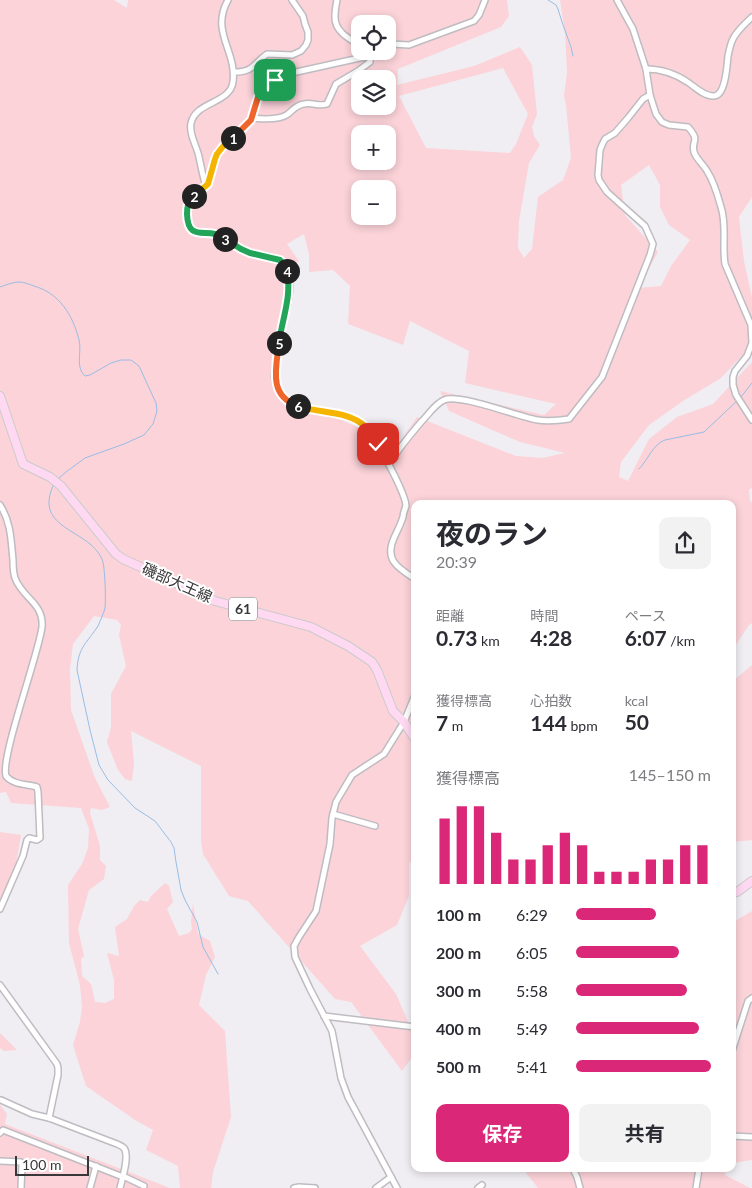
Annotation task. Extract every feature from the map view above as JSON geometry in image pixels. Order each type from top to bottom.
[{"type":"main road","name":"磯部大王線","points":[[0,396],[23,464],[56,482],[69,495],[111,549],[123,558],[215,600],[311,627],[348,646],[372,662],[393,711],[411,733]]},
{"type":"main road","points":[[736,892],[752,881]]},
{"type":"street","points":[[206,186],[191,133],[191,122],[199,110],[216,102],[229,92],[232,85],[234,72],[222,30],[222,13],[228,0]]},
{"type":"street","points":[[234,72],[249,70],[267,54],[292,54],[301,51],[306,45],[308,32],[303,16],[292,0]]},
{"type":"street","points":[[337,0],[334,18],[337,26],[351,40]]},
{"type":"street","points":[[396,44],[409,45],[474,22],[485,0]]},
{"type":"street","points":[[617,0],[633,29],[646,69],[650,95],[656,114],[662,122],[669,126],[688,127],[694,135],[694,153],[708,172],[722,208],[725,223],[725,264],[751,325],[752,343],[748,356],[735,371],[733,385],[736,395],[752,420]]},
{"type":"street","points":[[646,69],[665,70],[683,79],[700,91],[710,96],[717,96],[725,80],[728,69],[728,57],[735,36],[752,17]]},
{"type":"street","points":[[351,58],[292,73],[275,80],[264,89],[258,97],[252,118],[220,150],[206,186],[188,202],[187,220],[192,231],[219,234],[241,249],[280,260],[283,263],[289,281],[288,299],[279,337],[275,370],[276,384],[279,391],[291,404],[315,411],[347,416],[362,423],[372,434],[389,464],[406,505],[402,521],[390,550],[398,568],[411,576]]},
{"type":"street","points":[[252,118],[284,116],[296,107],[304,104],[326,105],[336,84],[370,62],[370,60]]},
{"type":"street","points":[[389,464],[401,446],[430,412],[443,400],[464,400],[527,418],[550,421],[569,419],[602,377],[650,255],[652,244],[645,226],[607,192],[599,180],[600,150],[605,139],[615,133],[643,99],[650,95]]},
{"type":"street","points":[[0,505],[9,523],[15,578],[22,591],[38,607],[42,622],[40,636],[2,759],[3,772],[9,779],[15,783],[37,787],[40,838],[34,840],[29,838],[27,840],[23,856],[0,909]]},
{"type":"street","points":[[397,1188],[348,1097],[341,1078],[332,1031],[295,957],[294,946],[316,911],[330,844],[336,802],[352,775],[384,754],[404,722],[411,705]]},
{"type":"street","points":[[333,814],[375,826]]},
{"type":"street","points":[[0,985],[57,1064],[58,1075],[49,1118]]},
{"type":"street","points":[[736,1038],[748,1001],[752,998]]},
{"type":"street","points":[[324,1016],[411,1027]]},
{"type":"street","points":[[1,1100],[32,1114],[49,1118],[124,1148],[126,1160],[120,1188]]},
{"type":"street","points":[[0,1133],[3,1130],[123,1176],[144,1186]]},
{"type":"street","points":[[736,1136],[752,1137]]},
{"type":"street","points":[[0,1161],[21,1162],[21,1188]]},
{"type":"street","points":[[90,1188],[96,1166]]},
{"type":"street","points":[[575,1172],[580,1188]]},
{"type":"street","points":[[696,1188],[699,1172]]},
{"type":"street","points":[[376,1188],[391,1177]]},
{"type":"street","points":[[294,1188],[315,1188]]},
{"type":"shaded area","points":[[0,0],[114,0],[127,8],[128,0],[507,0],[509,16],[501,27],[398,69],[397,85],[474,66],[520,47],[532,65],[537,114],[532,127],[534,136],[540,145],[529,163],[519,221],[518,248],[524,258],[532,249],[538,197],[563,180],[571,158],[564,96],[567,72],[565,34],[560,0],[752,0],[752,197],[739,217],[744,261],[752,298],[752,345],[721,378],[683,401],[649,425],[621,462],[619,477],[628,481],[649,439],[677,417],[713,404],[752,362],[752,488],[749,490],[750,501],[752,502],[752,623],[736,644],[736,500],[411,500],[411,861],[409,863],[409,896],[397,925],[360,946],[396,994],[411,1029],[411,1059],[402,1071],[351,1002],[335,999],[248,901],[229,896],[203,854],[201,841],[201,766],[131,731],[134,763],[132,781],[125,779],[118,770],[107,742],[111,727],[111,694],[126,666],[119,635],[121,625],[117,620],[94,616],[73,644],[70,669],[71,710],[95,778],[110,807],[102,810],[91,808],[90,813],[100,846],[100,860],[106,866],[104,879],[89,890],[78,929],[84,956],[81,959],[82,976],[91,984],[95,1002],[105,1003],[114,999],[114,980],[107,953],[119,956],[115,927],[127,919],[134,906],[140,900],[148,902],[151,896],[165,883],[169,886],[173,902],[167,909],[179,936],[189,933],[192,929],[193,903],[198,934],[210,941],[215,957],[206,975],[199,1005],[225,1031],[231,1117],[213,1172],[211,1188],[180,1188],[178,1166],[146,1150],[153,1130],[135,1120],[86,1086],[73,1045],[80,1022],[82,1007],[80,985],[69,943],[68,885],[82,864],[88,848],[89,829],[81,808],[11,803],[6,792],[0,793]],"holes":[[[503,68],[528,114],[516,144],[510,153],[426,148],[399,96]],[[649,165],[660,185],[660,207],[669,225],[690,240],[671,266],[661,286],[638,288],[658,252],[625,215],[621,185]],[[304,234],[309,254],[309,272],[333,270],[350,286],[348,324],[403,345],[410,321],[469,351],[465,383],[556,404],[544,415],[440,391],[449,411],[520,442],[565,453],[542,458],[516,456],[417,417],[386,462],[364,430],[282,394],[271,375],[293,265],[299,261],[287,244]]]},
{"type":"shaded area","points":[[752,665],[752,840],[736,842],[736,678]]},
{"type":"shaded area","points":[[0,832],[21,835],[14,877],[0,899]]},
{"type":"shaded area","points":[[752,911],[752,1160],[736,1163],[736,921]]},
{"type":"shaded area","points":[[0,1033],[17,1050],[4,1051],[0,1048]]},
{"type":"shaded area","points":[[0,1105],[7,1114],[5,1124],[170,1188],[0,1188]]},
{"type":"shaded area","points":[[525,1172],[726,1172],[725,1175],[750,1188],[538,1188]]},
{"type":"waterway","points":[[548,0],[556,5],[558,9],[573,56]]},
{"type":"waterway","points":[[0,287],[21,282],[43,289],[51,294],[64,306],[73,322],[80,345],[79,364],[85,376],[111,363],[131,360],[139,366],[156,403],[157,411],[153,424],[144,435],[85,458],[58,479]]},
{"type":"waterway","points":[[741,397],[752,383]]},
{"type":"waterway","points":[[639,469],[661,442],[704,432],[738,400]]},
{"type":"waterway","points":[[54,484],[49,499],[50,511],[56,520],[97,551],[104,566],[104,610],[98,626],[81,650],[77,670],[99,765],[108,780],[135,808],[155,821],[171,842],[174,848],[181,890],[197,922],[203,947],[218,974]]},
{"type":"route","points":[[275,80],[258,97],[251,120],[217,154],[208,184],[188,202],[187,220],[189,228],[199,233],[219,234],[241,249],[280,260],[283,263],[289,281],[288,299],[279,337],[275,370],[276,384],[279,391],[291,404],[315,411],[347,416],[362,423],[378,444]]}]
